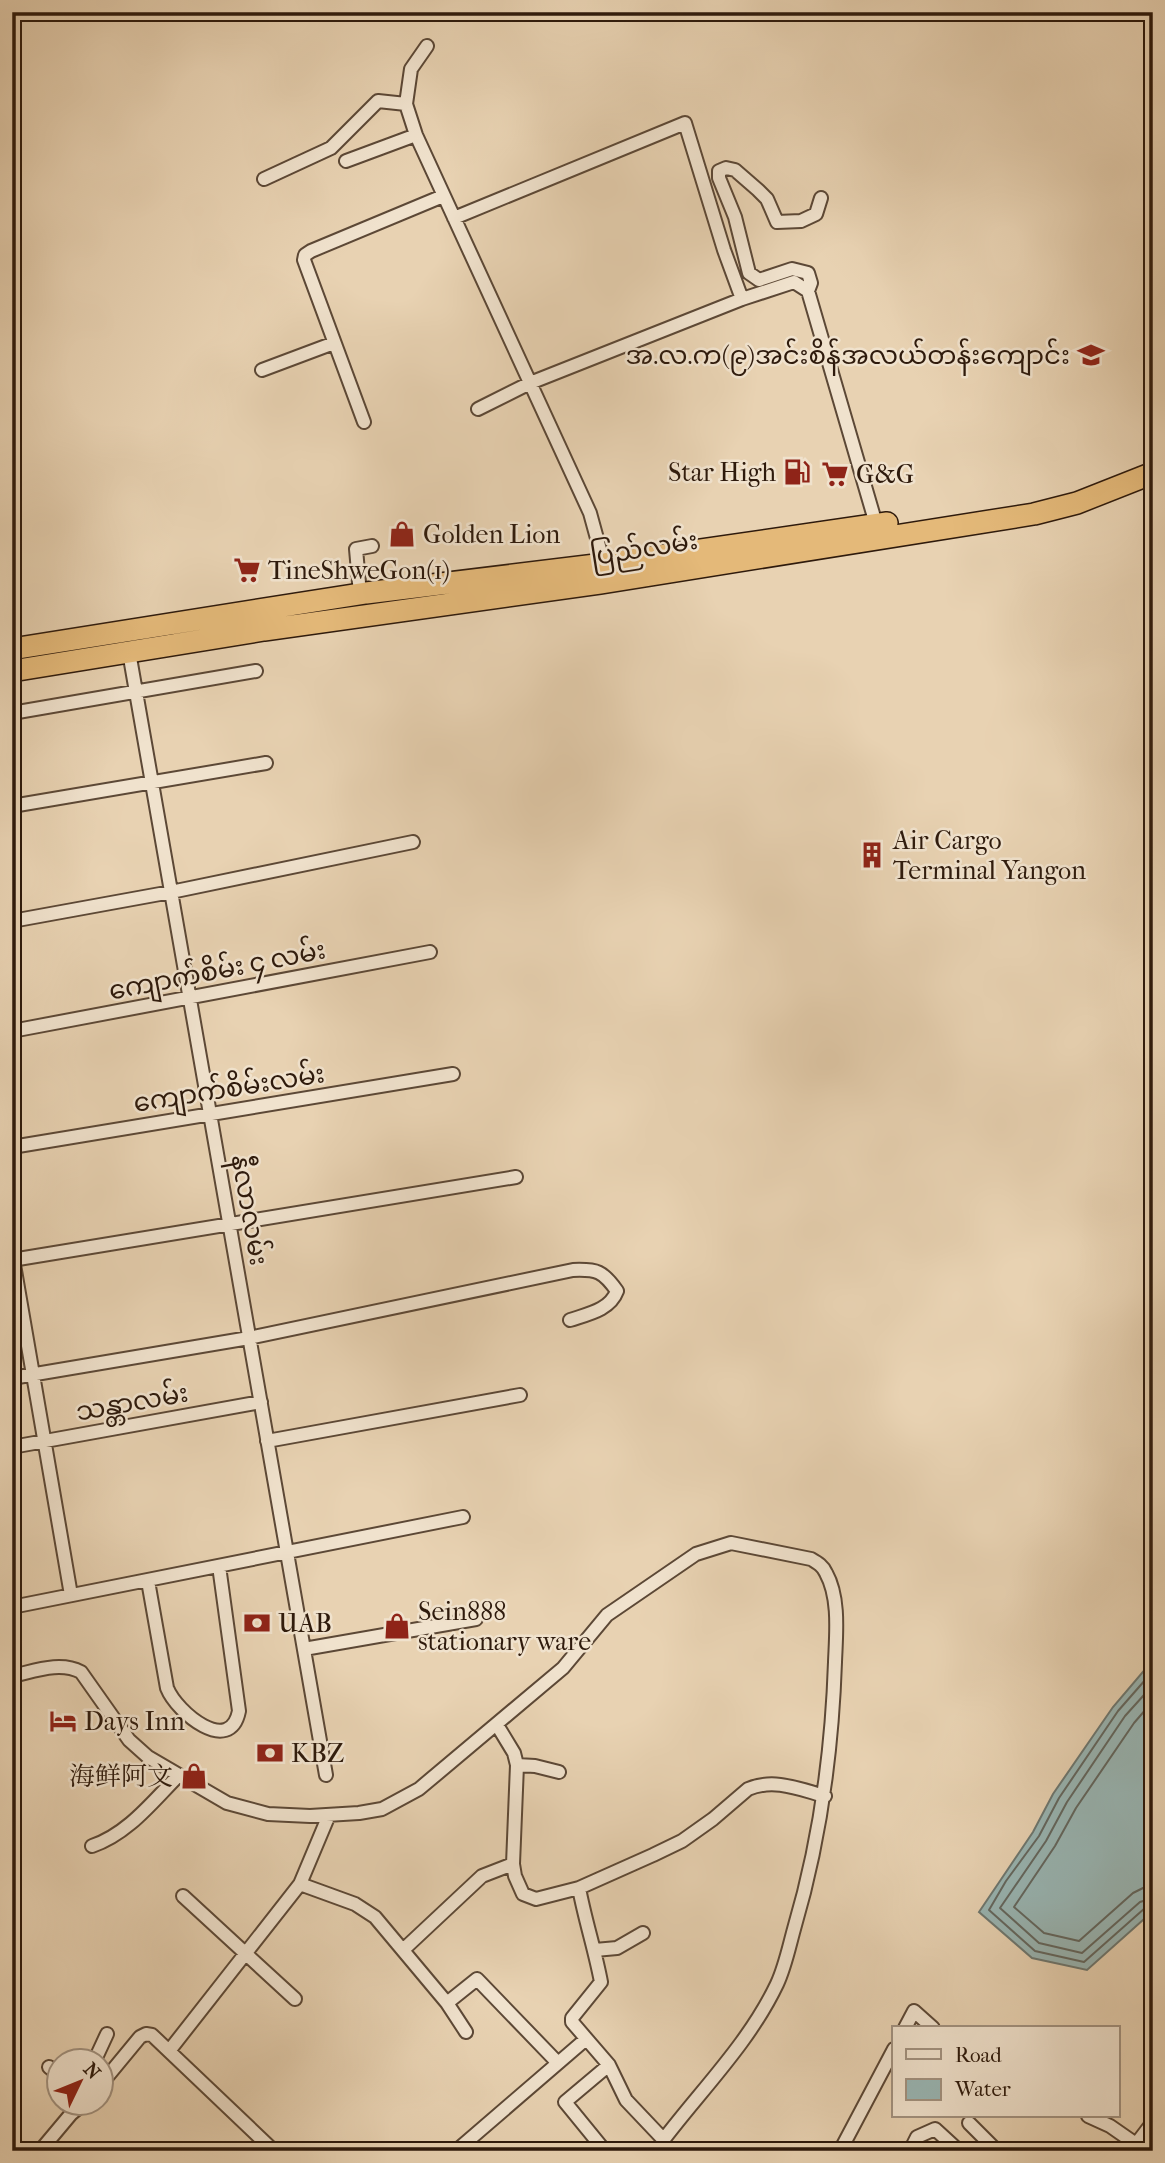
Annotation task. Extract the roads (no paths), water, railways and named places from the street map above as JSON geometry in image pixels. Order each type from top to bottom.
[{"type":"highway","name":"ပြည်လမ်း","points":[[12,649],[360,594],[604,564],[1055,496],[1114,478],[1153,460]]},
{"type":"highway","name":"ပြည်လမ်း","points":[[12,671],[264,630],[600,583],[1034,514],[1077,503],[1153,473]]},
{"type":"street","points":[[426,46],[411,69],[406,104],[416,135],[590,513],[604,564]]},
{"type":"street","points":[[264,179],[331,148],[378,101],[406,104]]},
{"type":"street","points":[[454,218],[685,123],[742,299]]},
{"type":"street","points":[[346,161],[416,135]]},
{"type":"street","points":[[821,198],[816,214],[801,220],[776,222],[767,199],[758,190],[735,170],[726,168],[719,171],[719,178],[735,217],[749,273],[759,280],[792,269],[808,273],[811,282],[808,291],[876,524]]},
{"type":"street","points":[[364,422],[304,260],[305,255],[443,196]]},
{"type":"street","points":[[478,409],[530,383],[742,299],[794,282],[808,291]]},
{"type":"street","points":[[262,370],[334,343]]},
{"type":"street","points":[[360,594],[356,549],[372,546]]},
{"type":"street","name":"နီလာလမ်း","points":[[129,652],[326,1775]]},
{"type":"street","points":[[12,713],[256,671]]},
{"type":"street","points":[[12,806],[266,763]]},
{"type":"street","points":[[12,921],[171,892],[413,842]]},
{"type":"street","name":"ကျောက်စိမ်း ၄ လမ်း","points":[[12,1031],[430,952]]},
{"type":"street","name":"ကျောက်စိမ်းလမ်း","points":[[12,1147],[453,1074]]},
{"type":"street","points":[[71,1595],[13,1258],[516,1177]]},
{"type":"street","points":[[12,1378],[249,1338],[573,1270],[593,1269],[608,1277],[617,1291],[615,1297],[606,1307],[570,1320]]},
{"type":"street","points":[[267,1441],[520,1395]]},
{"type":"street","name":"သန္တာလမ်း","points":[[12,1447],[261,1402]]},
{"type":"street","points":[[12,1607],[463,1517]]},
{"type":"street","points":[[12,1676],[61,1666],[72,1667],[81,1672],[129,1740],[148,1757],[227,1803],[268,1814],[329,1815],[383,1809],[419,1789],[564,1668],[607,1615],[696,1555],[731,1543],[811,1559],[821,1565],[828,1575],[836,1624],[833,1717],[824,1796],[804,1895],[778,1983],[737,2049],[655,2151]]},
{"type":"street","points":[[148,1580],[171,1698],[192,1720],[210,1729],[219,1730],[233,1723],[239,1711],[219,1566]]},
{"type":"street","points":[[304,1650],[476,1619]]},
{"type":"street","points":[[497,1725],[517,1765],[513,1864],[518,1885],[529,1898],[536,1899],[579,1888],[682,1841],[754,1787],[783,1784],[824,1796]]},
{"type":"street","points":[[517,1765],[559,1772]]},
{"type":"street","points":[[92,1846],[128,1826],[179,1775]]},
{"type":"street","points":[[169,2051],[300,1885],[329,1815]]},
{"type":"street","points":[[403,1950],[482,1876],[513,1864]]},
{"type":"street","points":[[300,1885],[355,1904],[375,1917],[447,2003],[466,2032]]},
{"type":"street","points":[[579,1888],[601,1982],[571,2020],[610,2066],[626,2100],[663,2139]]},
{"type":"street","points":[[183,1896],[295,1999]]},
{"type":"street","points":[[595,1950],[617,1948],[643,1933]]},
{"type":"street","points":[[447,2003],[477,1979],[557,2062]]},
{"type":"street","points":[[906,2026],[915,2011],[931,2026]]},
{"type":"street","points":[[100,2048],[107,2034]]},
{"type":"street","points":[[116,2066],[140,2037],[152,2035],[274,2151]]},
{"type":"street","points":[[456,2151],[586,2039]]},
{"type":"street","points":[[840,2151],[892,2053]]},
{"type":"street","points":[[605,2151],[565,2102],[610,2066]]},
{"type":"street","points":[[45,2149],[68,2118]]},
{"type":"street","points":[[1092,2118],[1110,2126],[1141,2148],[1153,2122]]},
{"type":"street","points":[[969,2123],[997,2151]]},
{"type":"street","points":[[910,2151],[917,2137],[935,2129],[959,2151]]},
{"type":"water","points":[[1153,1660],[1153,1911],[1087,1970],[1032,1958],[979,1912],[1033,1832],[1053,1794],[1113,1707]]},
{"type":"place","name":"အ.လ.က(၉)အင်းစိန်အလယ်တန်းကျောင်း","points":[[1091,355]]},
{"type":"place","name":"Star High","points":[[797,472]]},
{"type":"place","name":"G&G","points":[[835,474]]},
{"type":"place","name":"Golden Lion","points":[[402,534]]},
{"type":"place","name":"TineShweGon(1)","points":[[247,570]]},
{"type":"place","name":"Air Cargo Terminal Yangon","points":[[872,855]]},
{"type":"place","name":"UAB","points":[[257,1623]]},
{"type":"place","name":"Sein888 stationary ware","points":[[397,1626]]},
{"type":"place","name":"Days Inn","points":[[63,1721]]},
{"type":"place","name":"KBZ","points":[[270,1753]]},
{"type":"place","name":"海鲜阿文","points":[[194,1776]]}]
